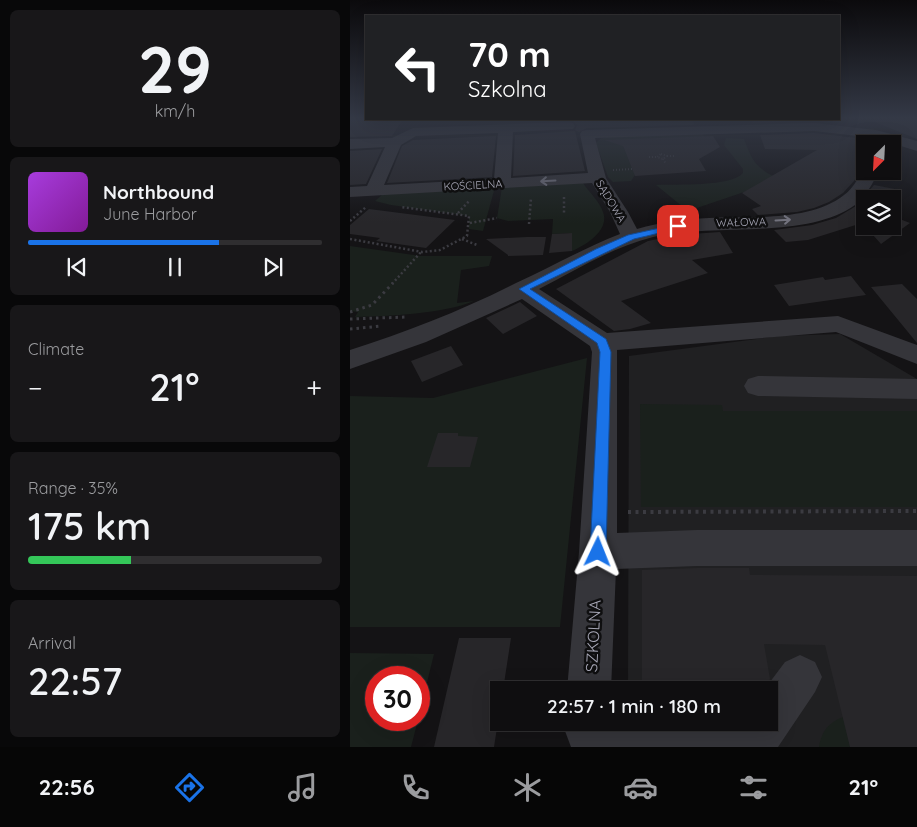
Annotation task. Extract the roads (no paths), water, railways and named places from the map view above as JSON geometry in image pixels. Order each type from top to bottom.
[{"type":"street","points":[[378,190],[375,185],[390,153]]},
{"type":"street","points":[[502,184],[504,153]]},
{"type":"street","name":"SĄDOWA","points":[[594,153],[601,174],[631,237]]},
{"type":"street","name":"KOŚCIELNA","points":[[350,192],[502,184],[601,174]]},
{"type":"street","name":"WAŁOWA","points":[[350,360],[432,331],[523,289],[599,250],[631,237],[667,228],[708,223],[794,220],[845,203],[858,192],[865,180]]},
{"type":"street","points":[[523,289],[602,342],[838,324],[917,356]]},
{"type":"street","name":"SZKOLNA","points":[[590,681],[598,552],[605,352],[602,342]]},
{"type":"street","points":[[758,386],[917,389]]},
{"type":"street","points":[[598,552],[697,548],[917,548]]},
{"type":"street","points":[[611,731],[625,736],[764,733],[800,677]]}]
